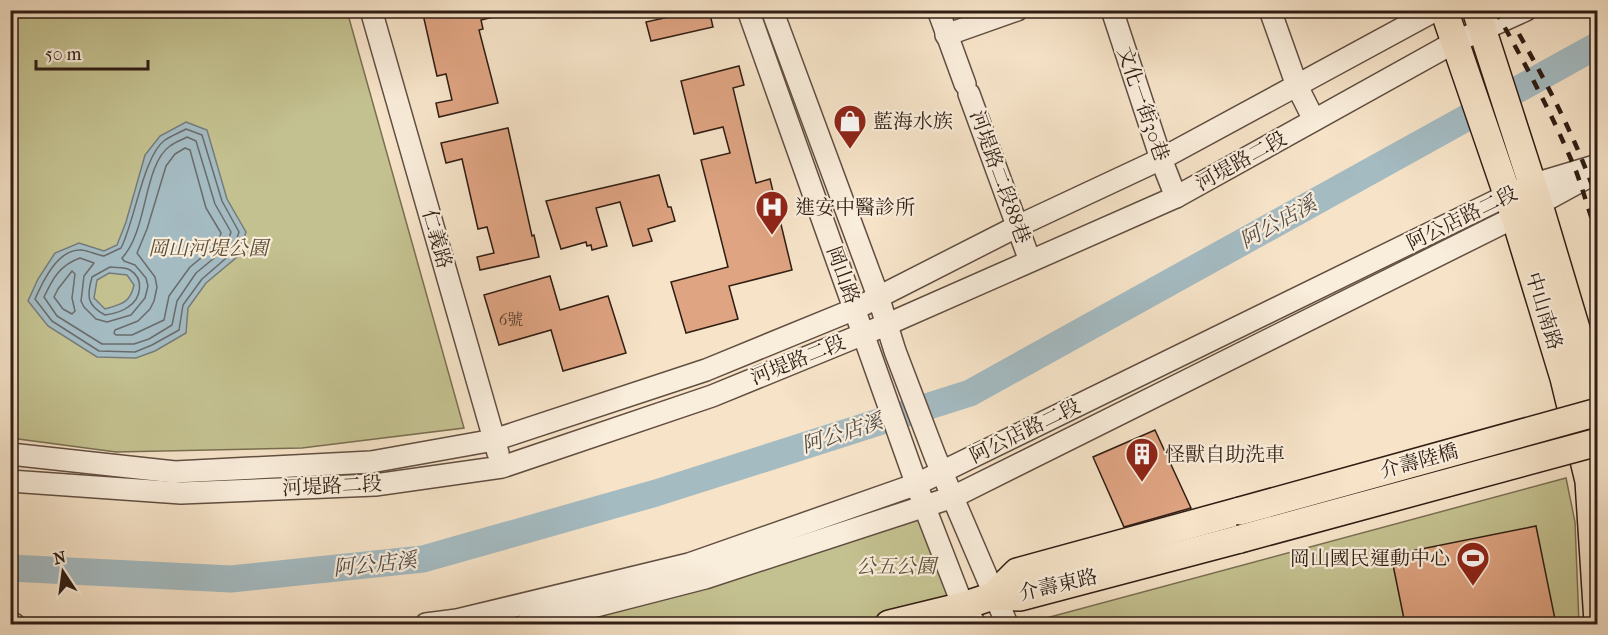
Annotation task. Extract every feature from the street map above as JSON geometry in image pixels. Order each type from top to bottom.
[{"type":"main road","name":"中山南路","points":[[1444,10],[1458,52],[1521,194],[1589,372],[1598,407]]},
{"type":"main road","name":"中山南路","points":[[1482,30],[1589,481],[1598,622]]},
{"type":"main road","name":"介壽陸橋","points":[[1240,511],[1598,412]]},
{"type":"main road","name":"介壽陸橋","points":[[1240,539],[1598,442]]},
{"type":"main road","name":"介壽東路","points":[[993,596],[1017,572],[1240,511]]},
{"type":"main road","name":"介壽東路","points":[[993,596],[1020,597],[1240,539]]},
{"type":"main road","points":[[889,624],[969,615],[993,596]]},
{"type":"street","name":"仁義路","points":[[371,10],[502,468]]},
{"type":"street","name":"岡山路","points":[[748,10],[925,508],[969,615]]},
{"type":"street","name":"岡山路","points":[[772,10],[939,464],[993,596],[1007,624]]},
{"type":"street","name":"河堤路二段88巷","points":[[938,10],[1030,261]]},
{"type":"street","points":[[946,35],[1017,10]]},
{"type":"street","name":"文化一街30巷","points":[[1112,10],[1161,159],[1176,197]]},
{"type":"street","points":[[1270,10],[1297,86],[1314,120]]},
{"type":"street","name":"河堤路二段","points":[[10,454],[175,472],[371,462],[494,440],[706,370],[855,309],[1018,226],[1161,159],[1436,10]]},
{"type":"street","name":"河堤路二段","points":[[10,480],[181,493],[375,485],[502,468],[712,396],[888,324],[1176,197],[1314,120],[1458,52],[1482,30],[1526,10]]},
{"type":"street","name":"阿公店路二段","points":[[426,624],[458,620],[689,564],[939,464],[1521,194],[1598,165]]},
{"type":"street","name":"阿公店路二段","points":[[526,624],[705,578],[953,497],[1521,194],[1598,171]]},
{"type":"green space","name":"岡山河堤公園","points":[[10,11],[347,11],[464,428],[302,448],[116,452],[11,438]]},
{"type":"green space","points":[[1566,478],[1575,522],[1579,624],[1024,624]]},
{"type":"green space","name":"公五公園","points":[[925,508],[963,606],[900,624],[526,624]]},
{"type":"water","points":[[186,122],[207,130],[227,199],[246,232],[237,257],[206,283],[188,308],[186,333],[155,351],[136,358],[97,357],[48,326],[28,301],[38,279],[55,253],[79,243],[104,251],[117,245],[145,155],[160,136]],"holes":[[[109,273],[127,275],[134,285],[130,296],[121,304],[105,309],[94,298],[97,280]]]},
{"type":"building","points":[[422,10],[501,10],[502,15],[481,20],[483,29],[479,30],[498,103],[439,117],[436,103],[452,100],[446,74],[437,76]]},
{"type":"building","points":[[677,10],[709,10],[713,27],[651,41],[646,22],[678,15]]},
{"type":"building","points":[[739,66],[744,85],[733,88],[756,183],[770,179],[792,270],[729,286],[738,319],[686,333],[671,282],[728,267],[701,160],[730,153],[723,127],[694,134],[681,81]]},
{"type":"building","points":[[508,128],[532,236],[534,235],[539,257],[480,270],[477,257],[494,253],[487,227],[478,229],[462,159],[446,163],[441,143]]},
{"type":"building","points":[[659,175],[668,207],[671,207],[675,221],[648,229],[652,241],[633,246],[620,202],[596,208],[607,246],[592,250],[591,245],[587,246],[586,242],[561,249],[546,201]]},
{"type":"building","points":[[550,276],[560,310],[608,296],[626,353],[563,371],[551,330],[499,345],[484,295]]},
{"type":"building","name":"怪獸自助洗車","points":[[1155,430],[1191,508],[1124,527],[1093,457]]},
{"type":"building","name":"岡山國民運動中心","points":[[1536,526],[1556,624],[1405,624],[1391,555]]},
{"type":"waterway","name":"阿公店溪","points":[[10,568],[231,579],[423,559],[656,493],[970,393],[1598,45]]},
{"type":"railway","points":[[1495,10],[1567,150],[1598,237]]},
{"type":"railway","points":[[1519,34],[1563,116],[1598,202]]},
{"type":"place","name":"藍海水族","points":[[850,150]]},
{"type":"place","name":"進安中醫診所","points":[[772,236]]},
{"type":"place","name":"怪獸自助洗車","points":[[1142,483]]},
{"type":"place","name":"岡山國民運動中心","points":[[1473,587]]}]
